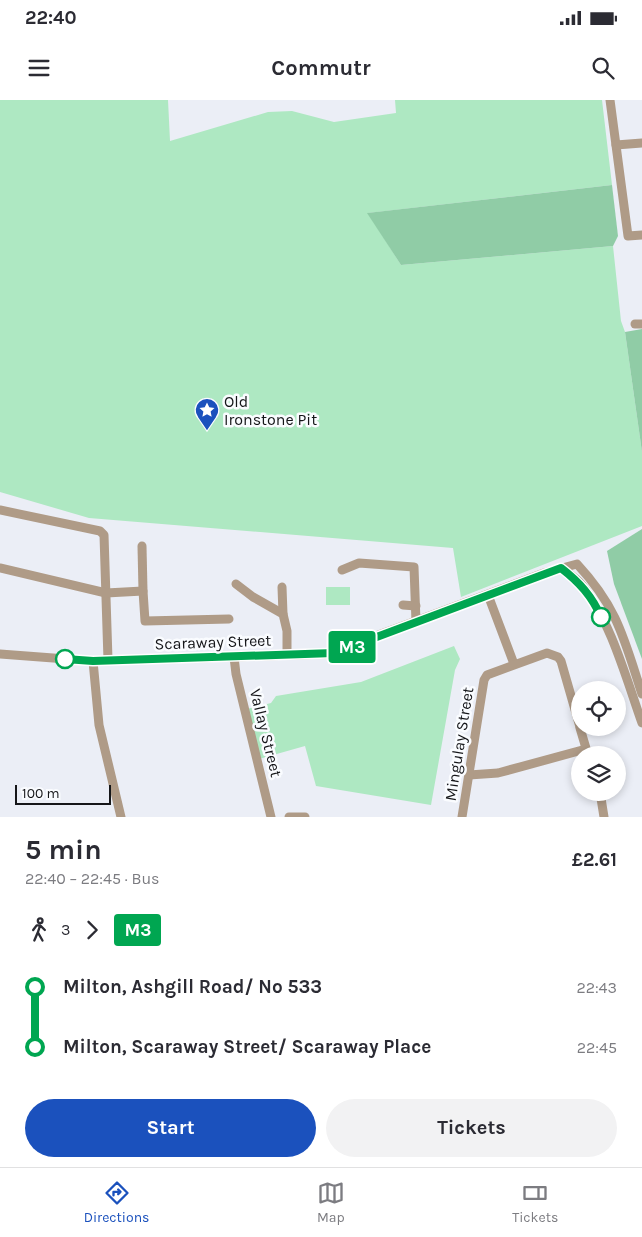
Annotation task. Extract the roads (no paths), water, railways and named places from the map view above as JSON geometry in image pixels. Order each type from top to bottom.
[{"type":"street","points":[[610,100],[628,236],[642,234]]},
{"type":"street","points":[[616,145],[642,143]]},
{"type":"street","points":[[0,510],[100,531],[104,535],[108,660]]},
{"type":"street","points":[[142,546],[145,621],[229,619]]},
{"type":"street","points":[[342,570],[359,563],[414,567],[416,622]]},
{"type":"street","points":[[561,568],[577,564],[594,583],[610,606],[624,635],[642,694]]},
{"type":"street","points":[[0,568],[106,593],[143,591]]},
{"type":"street","points":[[561,568],[581,583],[595,604],[619,659],[642,723]]},
{"type":"street","name":"Scaraway Street","points":[[0,654],[93,661],[334,653],[561,568]]},
{"type":"street","points":[[236,584],[253,597],[282,614]]},
{"type":"street","points":[[282,587],[282,614],[288,631],[287,655]]},
{"type":"street","points":[[488,595],[514,664],[547,653],[558,657],[571,698]]},
{"type":"street","points":[[403,605],[416,606]]},
{"type":"street","name":"Vallay Street","points":[[234,657],[236,674],[271,817]]},
{"type":"street","points":[[93,661],[99,725],[121,817]]},
{"type":"street","name":"Mingulay Street","points":[[462,817],[484,680],[492,672],[514,664]]},
{"type":"street","points":[[469,775],[498,773],[571,756]]},
{"type":"street","points":[[601,801],[604,817]]},
{"type":"street","points":[[289,817],[305,817]]},
{"type":"place","name":"Old Ironstone Pit","points":[[207,431]]}]
